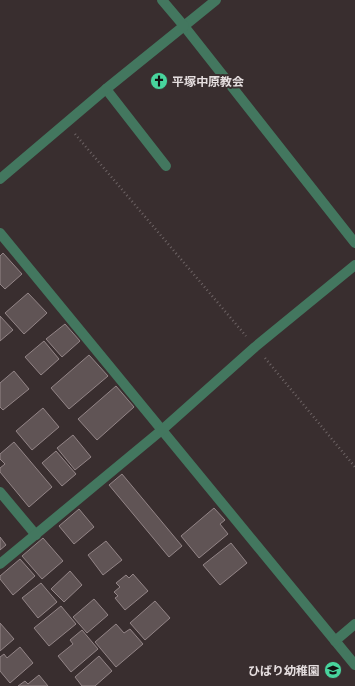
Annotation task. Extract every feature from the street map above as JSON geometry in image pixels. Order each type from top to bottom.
[{"type":"street","points":[[162,0],[355,243]]},
{"type":"street","points":[[0,179],[106,89],[216,0]]},
{"type":"street","points":[[106,89],[166,166]]},
{"type":"street","points":[[0,233],[355,665]]},
{"type":"street","points":[[0,564],[162,429],[255,347],[355,265]]},
{"type":"street","points":[[0,492],[36,534]]},
{"type":"street","points":[[335,641],[355,624]]},
{"type":"path","points":[[66,123],[355,467]]},
{"type":"building","points":[[3,253],[22,274],[5,289],[0,284],[0,256]]},
{"type":"building","points":[[28,293],[47,313],[24,334],[5,313]]},
{"type":"building","points":[[0,316],[13,330],[0,341]]},
{"type":"building","points":[[65,324],[80,341],[62,357],[46,339]]},
{"type":"building","points":[[44,341],[59,359],[41,375],[25,357]]},
{"type":"building","points":[[89,355],[108,376],[69,409],[51,388]]},
{"type":"building","points":[[14,371],[29,389],[3,410],[0,407],[0,383]]},
{"type":"building","points":[[116,386],[134,407],[97,440],[78,419]]},
{"type":"building","points":[[43,408],[59,427],[32,450],[16,431]]},
{"type":"building","points":[[73,435],[91,457],[75,470],[57,448]]},
{"type":"building","points":[[14,442],[52,487],[29,507],[0,472],[0,468],[5,464],[0,459],[0,454]]},
{"type":"building","points":[[56,451],[76,474],[62,486],[42,463]]},
{"type":"building","points":[[122,474],[182,546],[169,557],[109,485]]},
{"type":"building","points":[[214,508],[225,520],[220,524],[228,534],[199,558],[181,536]]},
{"type":"building","points":[[79,509],[94,527],[74,544],[59,526]]},
{"type":"building","points":[[0,537],[6,545],[0,550]]},
{"type":"building","points":[[43,538],[63,561],[42,579],[22,556]]},
{"type":"building","points":[[106,541],[122,560],[103,575],[88,555]]},
{"type":"building","points":[[231,543],[247,563],[220,585],[203,565]]},
{"type":"building","points":[[20,559],[35,576],[13,595],[0,579],[0,576]]},
{"type":"building","points":[[70,571],[82,585],[64,602],[51,589]]},
{"type":"building","points":[[133,574],[148,591],[125,610],[115,598],[118,596],[114,592],[120,587],[116,583],[126,575],[129,578]]},
{"type":"building","points":[[41,583],[57,602],[38,618],[22,598]]},
{"type":"building","points":[[94,599],[108,615],[87,633],[73,617]]},
{"type":"building","points":[[155,601],[170,618],[145,640],[130,623]]},
{"type":"building","points":[[61,606],[76,624],[49,646],[34,628]]},
{"type":"building","points":[[0,623],[14,639],[0,651]]},
{"type":"building","points":[[116,624],[124,633],[130,629],[143,644],[116,667],[95,642]]},
{"type":"building","points":[[82,630],[98,649],[71,672],[58,656],[73,644],[70,640]]},
{"type":"building","points":[[20,647],[33,663],[10,683],[0,671],[0,657],[4,654],[7,658]]},
{"type":"building","points":[[99,656],[112,671],[95,686],[82,686],[75,677]]},
{"type":"building","points":[[39,675],[48,686],[18,686],[25,681],[28,684]]},
{"type":"place","name":"平塚中原教会","points":[[159,81]]},
{"type":"place","name":"ひばり幼稚園","points":[[333,670]]}]
